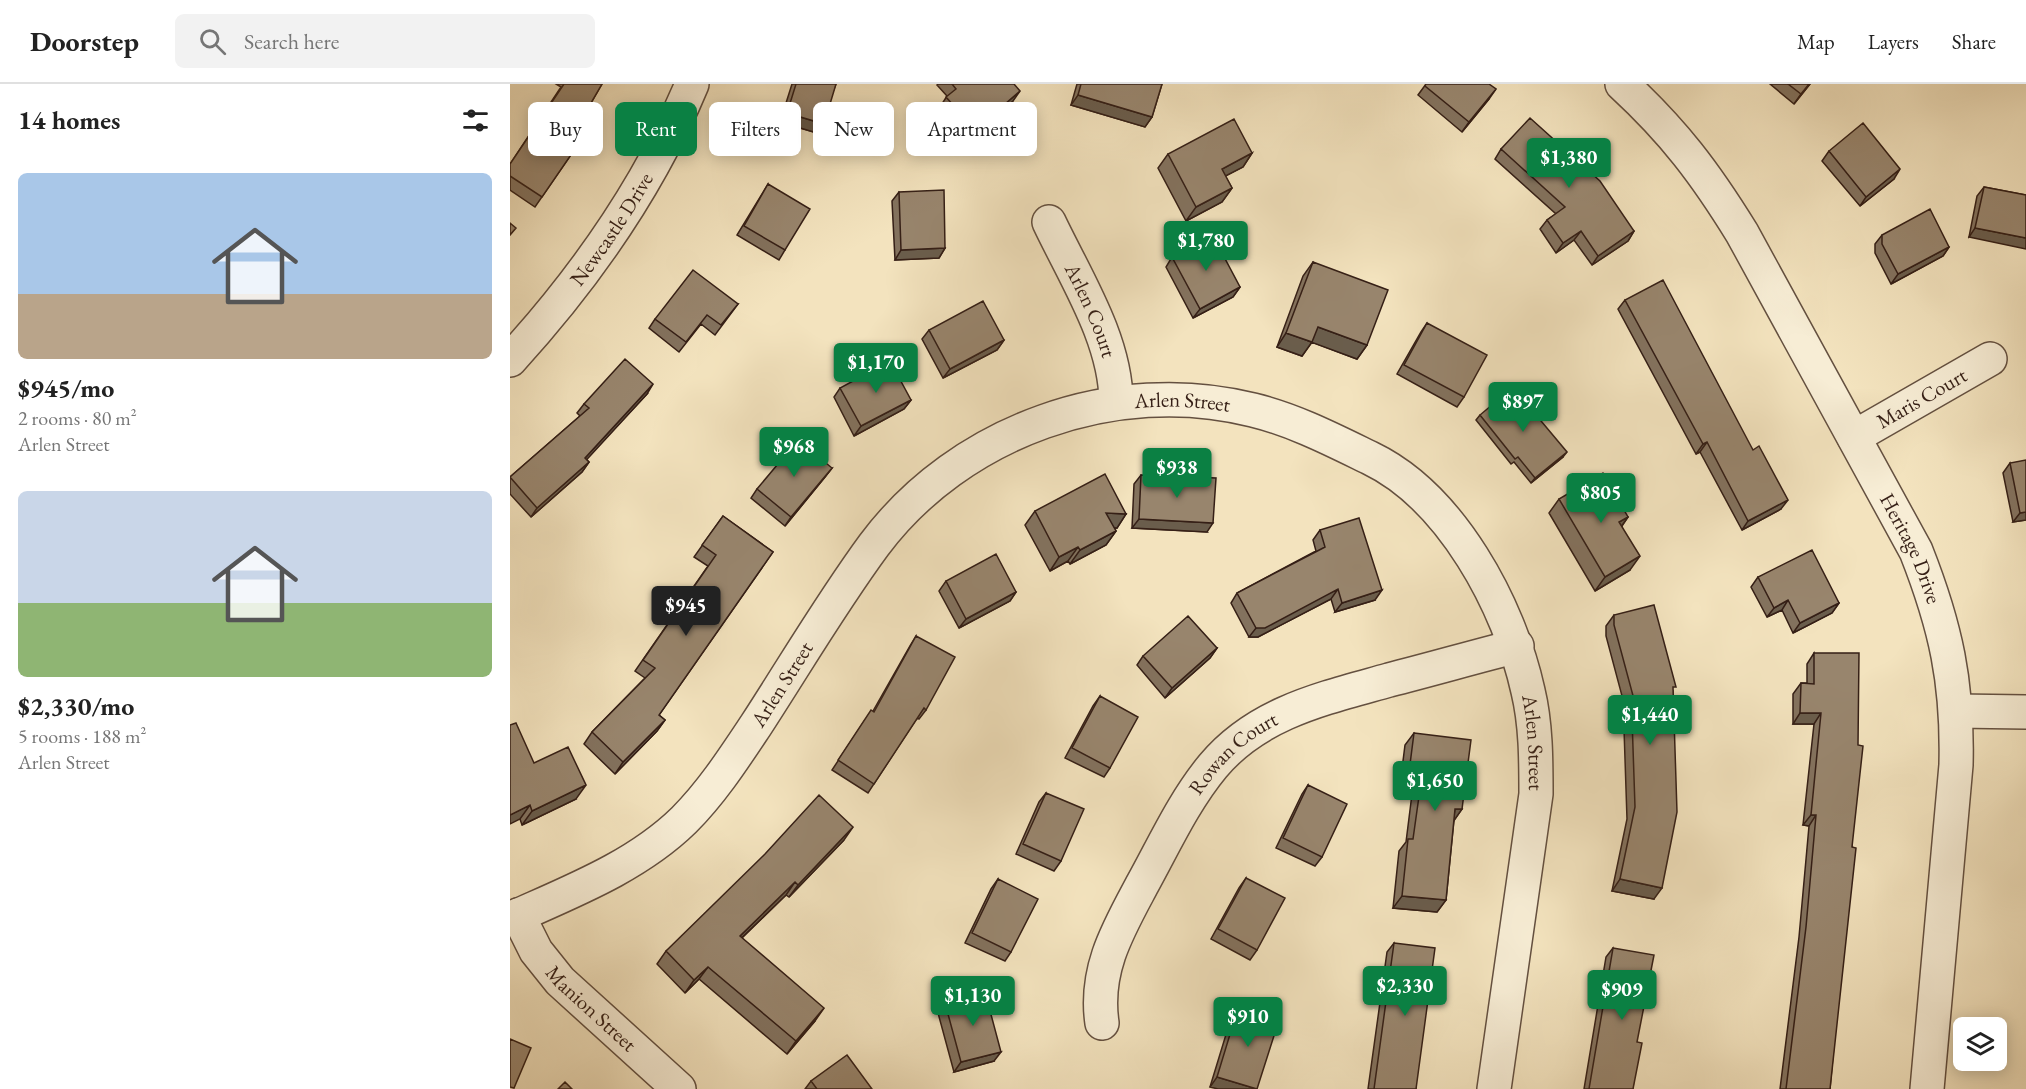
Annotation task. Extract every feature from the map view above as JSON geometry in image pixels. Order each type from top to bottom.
[{"type":"street","name":"Newcastle Drive","points":[[510,360],[547,320],[602,248],[638,191],[679,114],[692,84]]},
{"type":"street","name":"Heritage Drive","points":[[1622,84],[1683,144],[1715,189],[1916,551],[1936,602],[1950,657],[1957,711],[1956,765],[1927,1089]]},
{"type":"street","name":"Arlen Court","points":[[1049,222],[1103,336],[1112,361],[1116,402]]},
{"type":"street","name":"Maris Court","points":[[1854,437],[1990,359]]},
{"type":"street","name":"Arlen Street","points":[[514,917],[626,863],[645,852],[684,820],[733,760],[875,543],[924,492],[989,446],[1025,429],[1079,410],[1116,402],[1169,400],[1250,409],[1300,424],[1384,465],[1432,502],[1456,534],[1497,601],[1517,646],[1529,694],[1536,756],[1536,794],[1494,1089]]},
{"type":"street","name":"Rowan Court","points":[[1102,1023],[1101,978],[1110,944],[1187,802],[1214,765],[1240,739],[1271,719],[1307,702],[1517,646]]},
{"type":"street","points":[[1957,711],[2026,712]]},
{"type":"street","name":"Manion Street","points":[[514,917],[536,951],[560,981],[679,1089]]},
{"type":"building","points":[[564,84],[602,84],[592,102],[552,102]]},
{"type":"building","points":[[796,84],[836,84],[831,102],[813,102],[813,121],[801,117],[801,102],[790,102]]},
{"type":"building","points":[[952,84],[1014,84],[1020,91],[1007,102],[950,102],[946,97],[956,89]]},
{"type":"building","points":[[1081,84],[1162,84],[1152,117],[1078,95]]},
{"type":"building","points":[[1426,84],[1489,84],[1496,89],[1469,122],[1425,86]]},
{"type":"building","points":[[1788,84],[1809,84],[1801,94]]},
{"type":"building","points":[[1530,118],[1600,181],[1634,231],[1598,256],[1581,231],[1563,243],[1547,220],[1565,207],[1501,149]]},
{"type":"building","points":[[1234,119],[1252,153],[1222,169],[1232,188],[1196,207],[1168,154]]},
{"type":"building","points":[[1863,123],[1900,169],[1866,197],[1829,151]]},
{"type":"building","points":[[528,137],[528,156],[570,156],[542,197],[510,176],[510,164]]},
{"type":"building","points":[[768,184],[810,209],[785,250],[744,226]]},
{"type":"building","points":[[1984,187],[2026,195],[2026,238],[1975,228]]},
{"type":"building","points":[[944,190],[945,248],[901,250],[899,192]]},
{"type":"building","points":[[1930,209],[1949,247],[1898,274],[1882,244],[1882,235]]},
{"type":"building","points":[[510,223],[516,228],[510,235]]},
{"type":"building","points":[[1213,236],[1240,287],[1200,309],[1172,257]]},
{"type":"building","points":[[1313,262],[1388,290],[1367,345],[1318,327],[1312,342],[1286,333]]},
{"type":"building","points":[[693,270],[738,304],[721,325],[707,315],[686,342],[655,319]]},
{"type":"building","points":[[1663,280],[1753,450],[1759,446],[1788,500],[1748,521],[1707,442],[1703,444],[1625,300]]},
{"type":"building","points":[[983,301],[1004,340],[950,369],[929,330]]},
{"type":"building","points":[[1427,323],[1487,355],[1464,397],[1404,365]]},
{"type":"building","points":[[625,359],[653,384],[585,458],[589,462],[537,508],[510,477],[589,408],[584,404]]},
{"type":"building","points":[[890,361],[911,400],[861,426],[840,388]]},
{"type":"building","points":[[1505,394],[1524,395],[1531,404],[1531,409],[1567,452],[1535,478],[1518,457],[1515,459],[1480,415]]},
{"type":"building","points":[[798,440],[832,468],[791,517],[757,489]]},
{"type":"building","points":[[2026,460],[2026,512],[2020,513],[2010,463]]},
{"type":"building","points":[[1603,473],[1628,517],[1619,522],[1640,556],[1605,577],[1559,499]]},
{"type":"building","points":[[1105,474],[1126,514],[1106,513],[1116,531],[1080,550],[1078,547],[1059,557],[1035,511]]},
{"type":"building","points":[[1141,475],[1216,478],[1213,523],[1139,519]]},
{"type":"building","points":[[723,516],[773,552],[659,715],[665,720],[623,762],[592,732],[655,668],[643,660],[716,555],[702,545]]},
{"type":"building","points":[[1359,518],[1382,590],[1342,603],[1338,589],[1265,628],[1256,628],[1237,593],[1325,547],[1320,530]]},
{"type":"building","points":[[1812,550],[1839,603],[1800,623],[1788,600],[1774,608],[1758,577]]},
{"type":"building","points":[[996,554],[1016,592],[966,619],[946,581]]},
{"type":"building","points":[[1654,605],[1676,687],[1673,687],[1677,812],[1662,888],[1620,879],[1635,807],[1632,718],[1639,718],[1614,625],[1614,615]]},
{"type":"building","points":[[1188,616],[1217,648],[1172,688],[1143,656]]},
{"type":"building","points":[[916,636],[955,657],[926,710],[924,708],[874,784],[838,760],[871,710],[874,712]]},
{"type":"building","points":[[1814,653],[1859,653],[1858,745],[1863,746],[1852,847],[1856,848],[1830,1089],[1786,1089],[1806,927],[1816,815],[1811,815],[1821,713],[1800,713],[1801,683],[1814,684]]},
{"type":"building","points":[[1100,696],[1138,717],[1110,768],[1072,748]]},
{"type":"building","points":[[516,723],[534,763],[568,747],[586,785],[532,811],[530,805],[510,815],[510,725]]},
{"type":"building","points":[[1414,733],[1471,740],[1462,809],[1455,809],[1446,900],[1402,896],[1408,839],[1413,839],[1421,782],[1408,780]]},
{"type":"building","points":[[1308,785],[1347,804],[1322,857],[1283,838]]},
{"type":"building","points":[[1046,793],[1084,809],[1061,861],[1023,844]]},
{"type":"building","points":[[819,795],[853,827],[798,885],[795,882],[740,936],[824,1008],[796,1041],[708,967],[694,980],[666,951],[765,854]]},
{"type":"building","points":[[1246,878],[1285,898],[1257,950],[1218,929]]},
{"type":"building","points":[[998,879],[1038,899],[1011,952],[972,933]]},
{"type":"building","points":[[1394,943],[1435,948],[1416,1089],[1374,1089]]},
{"type":"building","points":[[1613,948],[1654,955],[1637,1042],[1642,1043],[1633,1089],[1589,1089]]},
{"type":"building","points":[[985,992],[1001,1052],[961,1062],[945,1003]]},
{"type":"building","points":[[1238,1008],[1279,1020],[1257,1089],[1217,1077]]},
{"type":"building","points":[[510,1039],[531,1048],[514,1088],[510,1087]]},
{"type":"building","points":[[847,1055],[872,1089],[817,1089],[811,1081]]},
{"type":"building","points":[[565,1082],[572,1089],[558,1089]]}]
